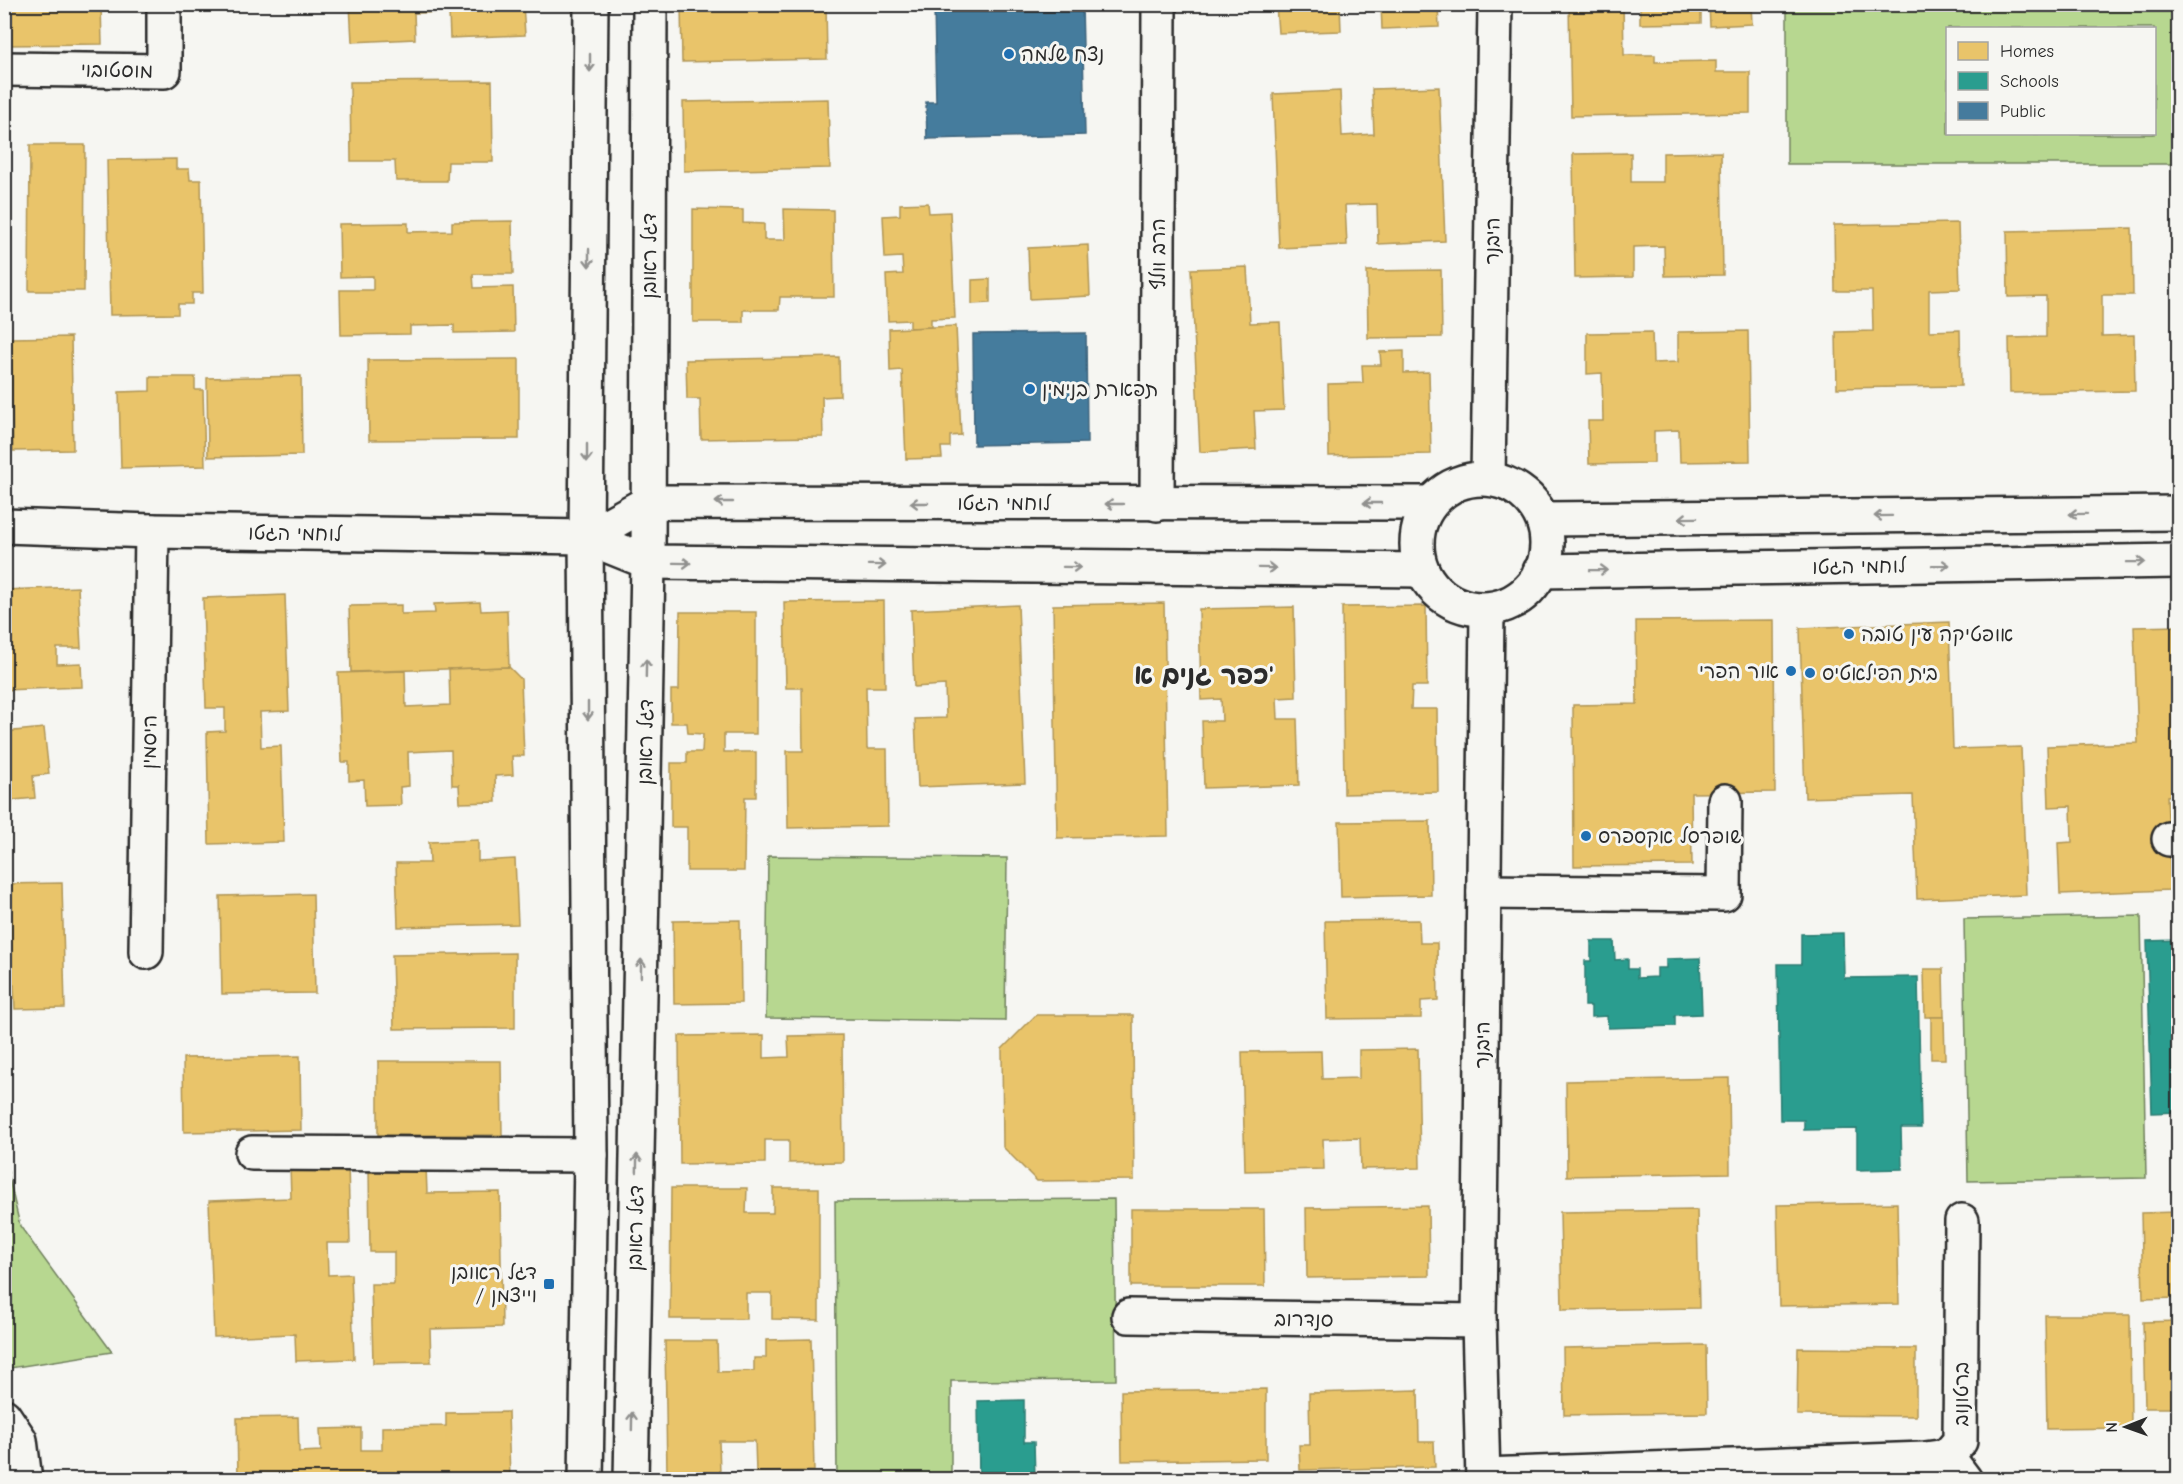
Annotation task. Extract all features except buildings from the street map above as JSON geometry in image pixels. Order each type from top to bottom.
[{"type":"street","name":"מוסטובוי","points":[[4,69],[164,71],[164,4]]},
{"type":"street","points":[[586,1479],[591,1155],[586,537],[591,4]]},
{"type":"street","name":"דגל ראובן","points":[[631,1479],[649,502],[650,4]]},
{"type":"street","name":"הרב וולף","points":[[1157,504],[1159,4]]},
{"type":"street","name":"היבנר","points":[[1488,478],[1495,4]]},
{"type":"street","points":[[1488,478],[1515,486],[1531,500],[1543,519],[1546,560],[1534,584],[1514,602],[1487,610],[1455,604],[1435,590],[1422,570],[1417,548],[1418,528],[1430,503],[1458,483],[1468,479],[1488,478]]},
{"type":"street","name":"לוחמי הגטו","points":[[586,537],[649,502],[1430,503]]},
{"type":"street","points":[[1543,519],[2178,513]]},
{"type":"street","name":"לוחמי הגטו","points":[[4,526],[152,531],[586,537],[648,562],[1422,570]]},
{"type":"street","name":"היסמין","points":[[146,952],[152,531]]},
{"type":"street","name":"לוחמי הגטו","points":[[1540,571],[2178,561]]},
{"type":"street","name":"היבנר","points":[[1483,1477],[1479,1322],[1487,610]]},
{"type":"street","points":[[1484,892],[1724,894],[1725,801]]},
{"type":"street","points":[[252,1152],[591,1155]]},
{"type":"street","name":"ברטונוב","points":[[1483,1477],[1925,1460],[1956,1468],[1960,1441],[1962,1221]]},
{"type":"street","name":"סנדרוב","points":[[1129,1316],[1479,1322]]},
{"type":"street","points":[[12,1428],[25,1479]]},
{"type":"green space","points":[[1787,5],[2178,5],[2178,164],[1787,164]]},
{"type":"green space","points":[[768,856],[1007,858],[1005,1021],[766,1018]]},
{"type":"green space","points":[[2141,916],[2146,1178],[1968,1181],[1964,919]]},
{"type":"green space","points":[[4,1166],[7,1169],[20,1226],[112,1352],[10,1368],[5,1363]]},
{"type":"green space","points":[[1114,1199],[1116,1380],[951,1381],[951,1479],[837,1479],[835,1201]]},
{"type":"place","name":"נצח שלמה","points":[[1009,54]]},
{"type":"place","name":"תפארת בנימין","points":[[1030,389]]},
{"type":"place","name":"אופטיקה עין טובה","points":[[1849,634]]},
{"type":"place","name":"אור הפרי","points":[[1791,671]]},
{"type":"place","name":"בית הפילאטיס","points":[[1810,673]]},
{"type":"place","name":"שופרסל אקספרס","points":[[1586,836]]},
{"type":"place","name":"דגל ראובן / וייצמן","points":[[549,1284]]},
{"type":"district","name":"כפר גנים א'","points":[[1204,675]]}]
